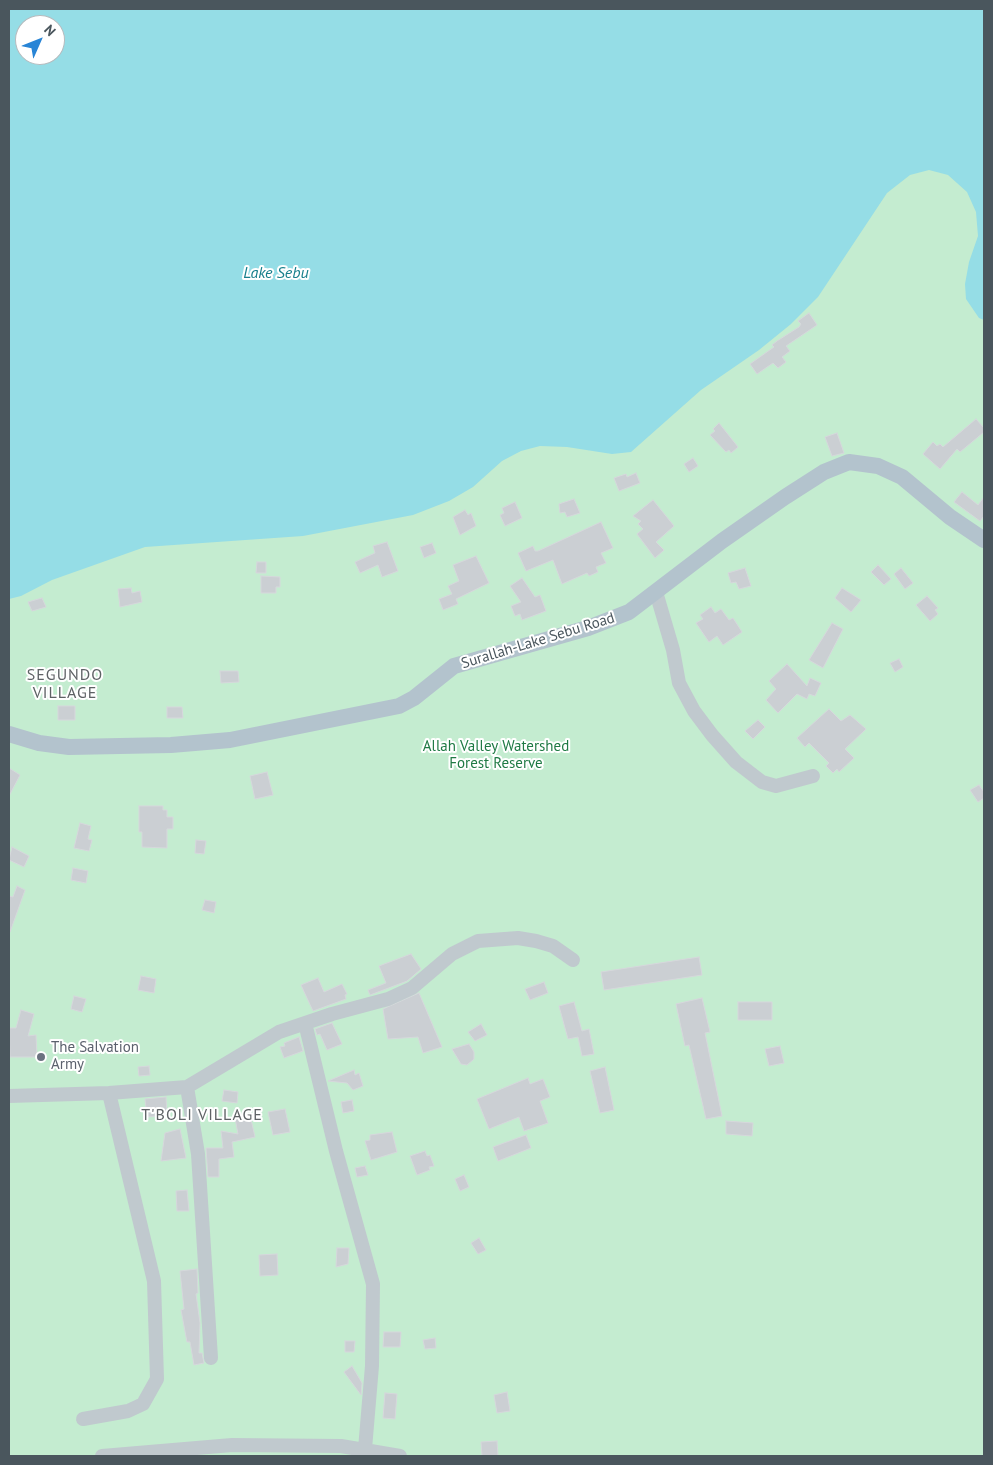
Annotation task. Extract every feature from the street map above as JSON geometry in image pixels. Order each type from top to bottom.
[{"type":"main road","name":"Surallah-Lake Sebu Road","points":[[9,734],[39,743],[69,747],[171,745],[230,740],[399,706],[414,698],[454,666],[588,628],[629,612],[722,541],[785,497],[824,472],[849,462],[878,466],[902,477],[950,517],[984,540]]},
{"type":"street","points":[[656,592],[673,650],[679,683],[694,712],[712,734],[736,762],[762,782],[776,786],[813,776]]},
{"type":"street","points":[[9,1096],[109,1093],[187,1087],[259,1044],[304,1023],[388,999],[412,988],[452,954],[478,941],[518,938],[536,941],[553,946],[574,960]]},
{"type":"street","points":[[304,1023],[336,1151],[373,1284],[372,1366],[365,1449]]},
{"type":"street","points":[[187,1087],[198,1154],[211,1358]]},
{"type":"street","points":[[83,1419],[128,1411],[143,1404],[157,1379],[154,1281],[109,1093]]},
{"type":"street","points":[[102,1456],[232,1446],[341,1446],[400,1456]]},
{"type":"green space","name":"Allah Valley Watershed Forest Reserve","points":[[9,9],[984,9],[984,1456],[9,1456]]},
{"type":"water","name":"Lake Sebu","points":[[9,9],[984,9],[984,320],[979,318],[966,299],[965,284],[969,262],[978,236],[976,212],[967,192],[948,175],[929,170],[910,175],[887,193],[818,297],[791,324],[759,350],[701,390],[631,452],[612,454],[567,447],[540,446],[521,451],[502,461],[473,487],[449,501],[413,515],[303,536],[145,547],[52,580],[21,596],[9,599]]},
{"type":"building","points":[[809,313],[817,325],[786,346],[790,351],[782,357],[786,362],[778,368],[773,363],[757,374],[750,364],[774,347],[772,345],[777,341],[799,327],[801,324],[798,321]]},
{"type":"building","points":[[976,419],[984,428],[984,432],[960,452],[957,449],[940,469],[923,454],[933,442],[937,446],[940,444],[943,447]]},
{"type":"building","points":[[719,423],[738,447],[731,453],[729,450],[726,452],[710,435],[715,431],[713,429]]},
{"type":"building","points":[[837,433],[844,453],[832,456],[825,437]]},
{"type":"building","points":[[693,458],[698,466],[689,472],[684,464]]},
{"type":"building","points":[[636,473],[640,483],[619,491],[614,478],[626,474],[627,477]]},
{"type":"building","points":[[962,492],[978,505],[984,497],[984,516],[980,521],[954,502]]},
{"type":"building","points":[[574,499],[580,513],[567,517],[565,512],[560,513],[559,504]]},
{"type":"building","points":[[653,500],[674,526],[656,542],[664,550],[655,558],[637,534],[643,529],[638,524],[641,521],[633,516]]},
{"type":"building","points":[[515,502],[522,518],[505,526],[500,515],[504,513],[502,508]]},
{"type":"building","points":[[465,510],[468,515],[471,513],[476,526],[460,535],[453,517]]},
{"type":"building","points":[[601,522],[613,548],[601,553],[606,563],[596,567],[598,572],[589,576],[587,573],[562,584],[553,560],[526,571],[518,553],[533,546],[535,551],[538,551]]},
{"type":"building","points":[[387,542],[398,571],[382,577],[378,565],[360,573],[355,562],[375,553],[373,546]]},
{"type":"building","points":[[432,543],[436,553],[424,558],[420,547]]},
{"type":"building","points":[[476,556],[489,583],[456,599],[458,604],[443,610],[439,599],[452,594],[448,586],[459,581],[453,565]]},
{"type":"building","points":[[257,562],[266,562],[266,573],[256,573]]},
{"type":"building","points":[[878,565],[891,579],[884,585],[871,572]]},
{"type":"building","points":[[745,568],[751,586],[739,589],[736,582],[731,583],[728,573]]},
{"type":"building","points":[[901,568],[913,583],[905,589],[894,574]]},
{"type":"building","points":[[261,576],[280,577],[280,587],[276,587],[276,593],[261,593]]},
{"type":"building","points":[[522,578],[535,597],[540,595],[546,611],[522,620],[520,614],[515,616],[511,606],[521,602],[510,586]]},
{"type":"building","points":[[131,588],[132,593],[140,591],[142,602],[120,607],[118,589]]},
{"type":"building","points":[[842,588],[861,600],[851,612],[835,598]]},
{"type":"building","points":[[927,596],[938,608],[935,610],[938,614],[930,621],[916,605]]},
{"type":"building","points":[[42,598],[46,607],[32,611],[28,602]]},
{"type":"building","points":[[711,607],[715,613],[721,609],[729,620],[733,618],[742,632],[723,645],[717,636],[709,642],[696,623],[703,619],[700,615]]},
{"type":"building","points":[[832,623],[843,629],[823,668],[809,660]]},
{"type":"building","points":[[899,659],[903,667],[895,672],[890,663]]},
{"type":"building","points":[[787,664],[807,686],[810,678],[821,683],[815,696],[809,694],[807,699],[797,694],[778,713],[766,700],[776,689],[769,681]]},
{"type":"building","points":[[220,671],[238,671],[239,682],[221,683]]},
{"type":"building","points":[[58,706],[75,706],[75,720],[58,720]]},
{"type":"building","points":[[167,707],[182,707],[183,718],[167,718]]},
{"type":"building","points":[[829,709],[841,721],[850,715],[866,729],[845,749],[854,758],[839,772],[837,769],[833,773],[826,766],[829,763],[809,743],[805,747],[797,738]]},
{"type":"building","points":[[758,720],[765,727],[753,739],[745,731]]},
{"type":"building","points":[[9,768],[20,775],[9,796]]},
{"type":"building","points":[[267,772],[273,795],[255,799],[250,776]]},
{"type":"building","points":[[979,785],[984,792],[984,798],[978,802],[970,790]]},
{"type":"building","points":[[139,806],[163,806],[163,810],[167,810],[167,817],[173,817],[173,829],[167,829],[167,848],[142,847],[142,832],[139,832]]},
{"type":"building","points":[[80,823],[91,826],[88,839],[92,840],[89,851],[74,848]]},
{"type":"building","points":[[196,840],[206,841],[204,854],[195,853]]},
{"type":"building","points":[[12,847],[29,856],[24,867],[9,860]]},
{"type":"building","points":[[73,868],[88,871],[86,883],[71,880]]},
{"type":"building","points":[[17,886],[25,890],[10,932],[9,896],[13,897]]},
{"type":"building","points":[[205,900],[216,902],[214,913],[202,910]]},
{"type":"building","points":[[411,954],[421,969],[407,981],[370,995],[368,990],[386,983],[379,966]]},
{"type":"building","points":[[699,957],[702,975],[604,990],[601,972]]},
{"type":"building","points":[[141,976],[156,979],[154,993],[138,990]]},
{"type":"building","points":[[318,978],[324,992],[342,984],[347,994],[345,995],[346,999],[313,1011],[301,985]]},
{"type":"building","points":[[544,982],[548,993],[530,1000],[525,989]]},
{"type":"building","points":[[419,993],[442,1047],[423,1053],[418,1037],[388,1039],[383,1009]]},
{"type":"building","points":[[74,996],[86,999],[82,1012],[71,1009]]},
{"type":"building","points":[[702,998],[710,1032],[705,1033],[722,1116],[706,1119],[689,1045],[685,1046],[676,1004]]},
{"type":"building","points":[[574,1002],[582,1031],[589,1029],[594,1054],[582,1056],[578,1037],[568,1039],[559,1006]]},
{"type":"building","points":[[738,1002],[772,1002],[772,1020],[738,1020]]},
{"type":"building","points":[[21,1010],[34,1014],[28,1036],[36,1035],[37,1057],[10,1057],[9,1028],[16,1028]]},
{"type":"building","points":[[332,1023],[342,1044],[327,1050],[320,1034],[317,1035],[315,1029]]},
{"type":"building","points":[[481,1024],[487,1035],[475,1041],[468,1032]]},
{"type":"building","points":[[299,1037],[303,1051],[284,1058],[280,1047],[285,1046],[284,1043]]},
{"type":"building","points":[[469,1044],[474,1052],[474,1059],[467,1065],[461,1064],[452,1049]]},
{"type":"building","points":[[780,1046],[784,1063],[769,1066],[765,1049]]},
{"type":"building","points":[[149,1066],[150,1075],[139,1076],[138,1067]]},
{"type":"building","points":[[605,1067],[614,1110],[600,1113],[590,1071]]},
{"type":"building","points":[[354,1070],[355,1075],[359,1073],[363,1086],[353,1090],[347,1083],[328,1081]]},
{"type":"building","points":[[528,1078],[530,1084],[543,1079],[550,1097],[540,1101],[548,1123],[524,1131],[519,1117],[489,1129],[477,1099]]},
{"type":"building","points":[[224,1090],[238,1092],[237,1103],[222,1101]]},
{"type":"building","points":[[166,1097],[167,1115],[147,1117],[145,1099]]},
{"type":"building","points":[[352,1100],[354,1111],[343,1113],[341,1102]]},
{"type":"building","points":[[285,1109],[290,1132],[273,1135],[268,1112]]},
{"type":"building","points":[[250,1115],[255,1137],[232,1142],[234,1157],[219,1159],[219,1177],[208,1177],[206,1148],[223,1148],[221,1131],[238,1134],[235,1118]]},
{"type":"building","points":[[726,1121],[753,1123],[752,1136],[726,1134]]},
{"type":"building","points":[[180,1129],[186,1158],[161,1161],[165,1133]]},
{"type":"building","points":[[392,1132],[397,1152],[371,1160],[365,1141],[370,1140],[370,1135]]},
{"type":"building","points":[[526,1135],[531,1148],[498,1161],[493,1147]]},
{"type":"building","points":[[425,1151],[427,1156],[430,1155],[434,1166],[429,1167],[430,1170],[417,1175],[410,1156]]},
{"type":"building","points":[[365,1166],[368,1175],[357,1177],[355,1168]]},
{"type":"building","points":[[464,1175],[469,1187],[460,1191],[455,1179]]},
{"type":"building","points":[[187,1190],[189,1211],[177,1211],[176,1191]]},
{"type":"building","points":[[479,1238],[486,1250],[478,1254],[471,1243]]},
{"type":"building","points":[[337,1248],[349,1248],[348,1264],[336,1267]]},
{"type":"building","points":[[277,1254],[278,1275],[260,1276],[259,1255]]},
{"type":"building","points":[[197,1269],[198,1293],[196,1294],[200,1323],[199,1353],[202,1353],[204,1363],[194,1365],[190,1342],[187,1342],[181,1310],[184,1309],[180,1271]]},
{"type":"building","points":[[384,1332],[401,1332],[400,1347],[383,1347]]},
{"type":"building","points":[[435,1338],[436,1348],[425,1349],[423,1340]]},
{"type":"building","points":[[345,1341],[355,1341],[354,1352],[345,1352]]},
{"type":"building","points":[[352,1366],[362,1383],[361,1395],[344,1372]]},
{"type":"building","points":[[507,1392],[510,1411],[497,1413],[494,1395]]},
{"type":"building","points":[[385,1393],[397,1394],[395,1419],[383,1418]]},
{"type":"building","points":[[497,1441],[498,1456],[482,1456],[481,1442]]},
{"type":"place","name":"The Salvation Army","points":[[41,1057]]},
{"type":"district","name":"SEGUNDO VILLAGE","points":[[65,684]]},
{"type":"district","name":"T'BOLI VILLAGE","points":[[202,1115]]}]
